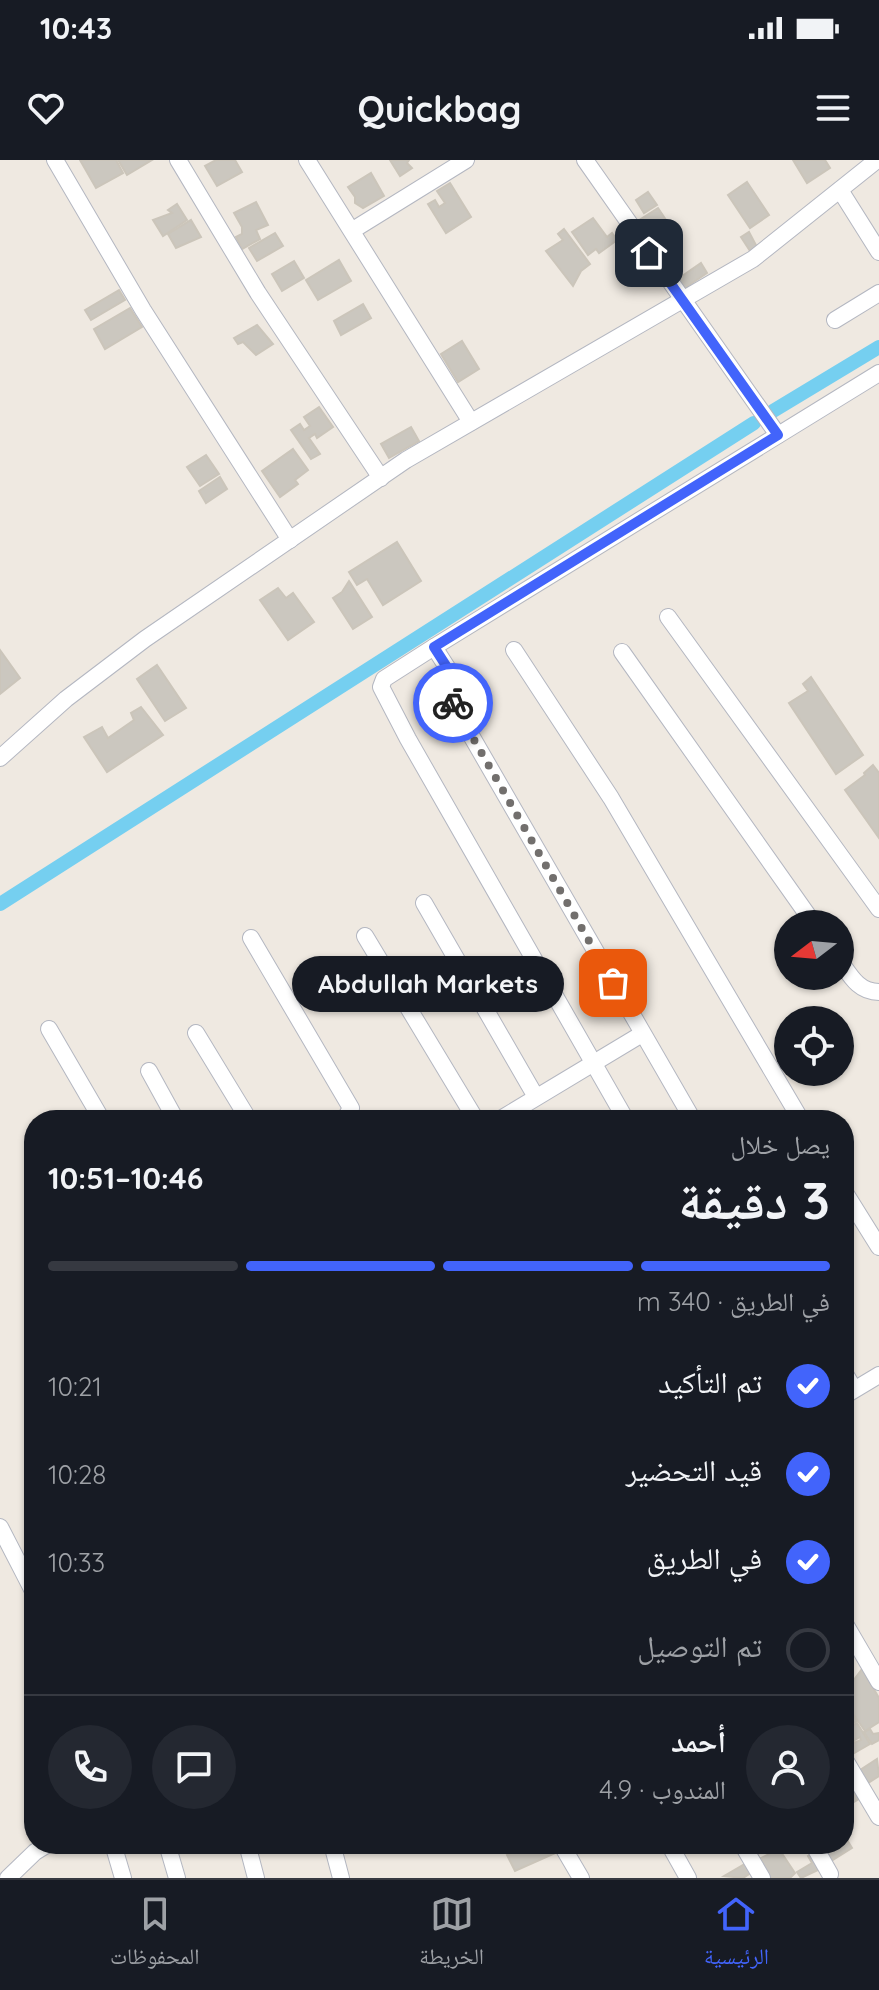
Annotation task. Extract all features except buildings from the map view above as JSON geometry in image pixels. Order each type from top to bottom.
[{"type":"street","points":[[55,160],[143,310],[290,540]]},
{"type":"street","points":[[178,160],[258,293],[381,478]]},
{"type":"street","points":[[307,160],[471,422]]},
{"type":"street","points":[[353,230],[445,165],[466,160]]},
{"type":"street","points":[[585,160],[778,435]]},
{"type":"street","points":[[0,758],[66,699],[123,656],[290,540],[471,422],[753,259],[877,160]]},
{"type":"street","points":[[840,190],[879,252]]},
{"type":"street","points":[[835,320],[879,293]]},
{"type":"street","points":[[620,1110],[381,687],[384,679],[434,647],[879,373]]},
{"type":"street","points":[[668,617],[879,909]]},
{"type":"street","points":[[434,647],[452,675],[450,699],[687,1110]]},
{"type":"street","points":[[514,650],[611,798],[795,1110]]},
{"type":"street","points":[[622,652],[804,910]]},
{"type":"street","points":[[424,903],[536,1097]]},
{"type":"street","points":[[365,936],[470,1110]]},
{"type":"street","points":[[251,938],[350,1110]]},
{"type":"street","points":[[854,982],[864,990],[879,992]]},
{"type":"street","points":[[49,1029],[96,1110]]},
{"type":"street","points":[[196,1033],[243,1110]]},
{"type":"street","points":[[515,1110],[642,1034]]},
{"type":"street","points":[[149,1071],[170,1110]]},
{"type":"street","points":[[854,1207],[879,1247]]},
{"type":"street","points":[[854,1389],[879,1375]]},
{"type":"street","points":[[0,1527],[24,1574]]},
{"type":"street","points":[[854,1639],[879,1682]]},
{"type":"street","points":[[854,1775],[879,1817]]},
{"type":"street","points":[[8,1878],[33,1854]]},
{"type":"street","points":[[116,1854],[123,1878]]},
{"type":"street","points":[[170,1854],[177,1878]]},
{"type":"street","points":[[250,1854],[256,1878]]},
{"type":"street","points":[[335,1854],[341,1878]]},
{"type":"street","points":[[567,1854],[581,1878]]},
{"type":"street","points":[[675,1854],[688,1878]]},
{"type":"street","points":[[748,1854],[762,1878]]},
{"type":"street","points":[[819,1854],[830,1874]]},
{"type":"waterway","points":[[773,411],[879,347]]},
{"type":"waterway","points":[[0,904],[754,423]]},
{"type":"way so far","points":[[453,703],[613,983]]},
{"type":"place","name":"Abdullah Markets","points":[[613,983]]},
{"type":"route","points":[[453,703],[449,691],[452,675],[434,647],[778,435],[649,253]]}]
